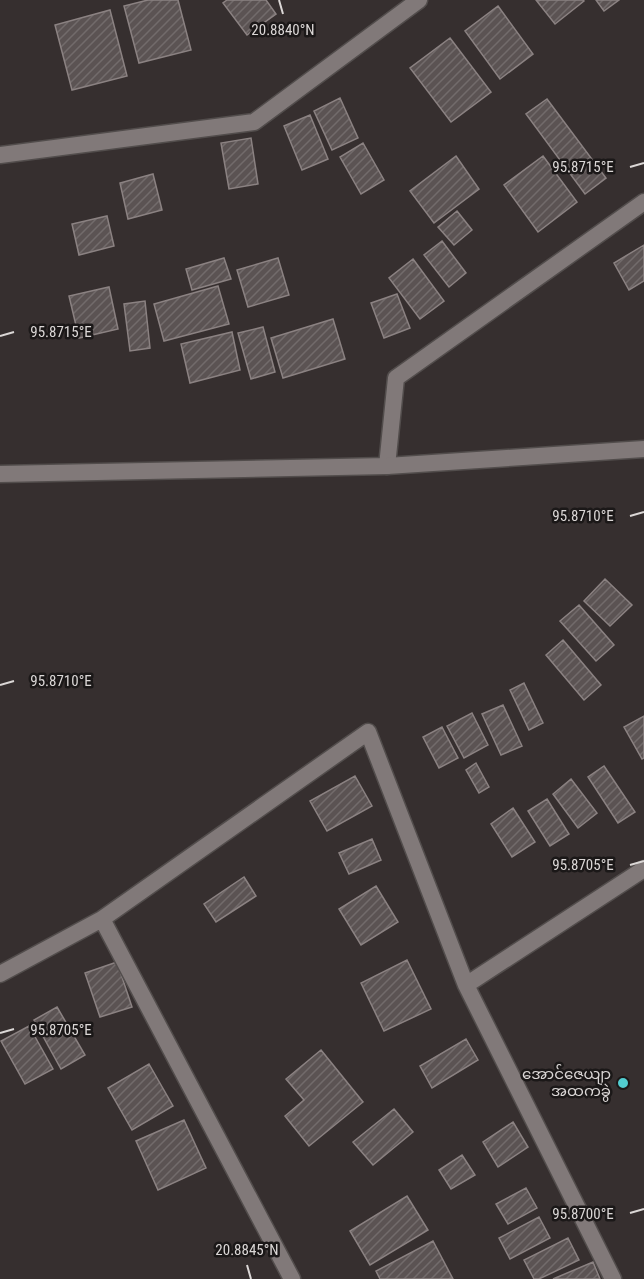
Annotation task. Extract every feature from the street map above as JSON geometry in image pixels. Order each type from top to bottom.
[{"type":"street","points":[[0,154],[254,122],[419,0]]},
{"type":"street","points":[[387,466],[396,378],[644,202]]},
{"type":"street","points":[[0,474],[387,466],[644,449]]},
{"type":"street","points":[[0,974],[102,919],[368,732],[466,984],[613,1279]]},
{"type":"street","points":[[466,984],[644,869]]},
{"type":"street","points":[[102,919],[292,1279]]},
{"type":"building","points":[[148,0],[178,0],[191,50],[139,63],[124,6]]},
{"type":"building","points":[[227,0],[266,0],[276,14],[247,35],[223,3]]},
{"type":"building","points":[[536,0],[583,0],[584,1],[555,24]]},
{"type":"building","points":[[596,0],[619,0],[604,11]]},
{"type":"building","points":[[498,6],[533,54],[500,79],[465,31]]},
{"type":"building","points":[[110,10],[127,76],[72,90],[55,25]]},
{"type":"building","points":[[450,38],[491,92],[451,122],[410,68]]},
{"type":"building","points":[[340,98],[358,138],[332,150],[314,111]]},
{"type":"building","points":[[547,99],[606,178],[585,194],[526,114]]},
{"type":"building","points":[[310,115],[328,159],[302,170],[284,126]]},
{"type":"building","points":[[251,138],[258,184],[229,189],[221,143]]},
{"type":"building","points":[[363,143],[384,180],[361,194],[340,157]]},
{"type":"building","points":[[456,156],[479,189],[434,223],[410,191]]},
{"type":"building","points":[[543,156],[577,202],[538,232],[504,185]]},
{"type":"building","points":[[153,174],[162,210],[128,219],[120,183]]},
{"type":"building","points":[[457,211],[472,230],[454,245],[438,227]]},
{"type":"building","points":[[107,216],[114,246],[79,255],[72,224]]},
{"type":"building","points":[[442,241],[466,273],[449,287],[424,255]]},
{"type":"building","points":[[644,245],[644,281],[629,290],[614,263]]},
{"type":"building","points":[[224,258],[231,279],[192,290],[186,269]]},
{"type":"building","points":[[278,258],[289,295],[248,307],[237,270]]},
{"type":"building","points":[[413,259],[444,301],[420,319],[389,278]]},
{"type":"building","points":[[218,286],[229,324],[164,341],[154,304]]},
{"type":"building","points":[[109,287],[118,329],[79,338],[69,296]]},
{"type":"building","points":[[397,294],[410,328],[384,338],[371,303]]},
{"type":"building","points":[[145,301],[150,348],[130,351],[124,304]]},
{"type":"building","points":[[333,319],[345,359],[283,378],[271,338]]},
{"type":"building","points":[[263,327],[275,372],[251,379],[238,333]]},
{"type":"building","points":[[232,332],[240,370],[190,383],[181,344]]},
{"type":"building","points":[[605,579],[632,605],[610,626],[584,601]]},
{"type":"building","points":[[579,605],[614,645],[596,661],[560,621]]},
{"type":"building","points":[[563,640],[601,685],[584,700],[546,655]]},
{"type":"building","points":[[524,683],[543,723],[529,730],[510,690]]},
{"type":"building","points":[[503,705],[522,746],[501,755],[482,714]]},
{"type":"building","points":[[472,713],[488,745],[464,758],[447,726]]},
{"type":"building","points":[[644,716],[644,758],[642,759],[624,727]]},
{"type":"building","points":[[442,727],[458,758],[439,768],[423,737]]},
{"type":"building","points":[[476,763],[489,787],[479,793],[466,770]]},
{"type":"building","points":[[604,766],[635,812],[618,823],[588,777]]},
{"type":"building","points":[[355,776],[372,806],[327,831],[310,801]]},
{"type":"building","points":[[571,779],[597,813],[578,828],[553,794]]},
{"type":"building","points":[[547,799],[569,834],[550,846],[528,811]]},
{"type":"building","points":[[513,808],[535,842],[512,857],[491,824]]},
{"type":"building","points":[[372,839],[381,860],[349,874],[339,853]]},
{"type":"building","points":[[244,877],[256,896],[216,922],[204,904]]},
{"type":"building","points":[[376,886],[398,922],[361,945],[339,909]]},
{"type":"building","points":[[407,960],[431,1009],[384,1031],[361,983]]},
{"type":"building","points":[[117,962],[132,1007],[100,1017],[85,973]]},
{"type":"building","points":[[57,1007],[85,1055],[61,1069],[34,1020]]},
{"type":"building","points":[[29,1026],[53,1069],[25,1084],[1,1041]]},
{"type":"building","points":[[466,1039],[478,1060],[432,1088],[420,1066]]},
{"type":"building","points":[[321,1050],[363,1102],[309,1146],[285,1116],[304,1100],[286,1079]]},
{"type":"building","points":[[149,1064],[173,1106],[132,1130],[108,1088]]},
{"type":"building","points":[[394,1109],[413,1132],[373,1165],[353,1142]]},
{"type":"building","points":[[184,1120],[206,1168],[158,1190],[136,1141]]},
{"type":"building","points":[[513,1122],[528,1147],[498,1167],[483,1142]]},
{"type":"building","points":[[462,1155],[475,1175],[451,1189],[439,1170]]},
{"type":"building","points":[[526,1188],[537,1208],[508,1224],[496,1204]]},
{"type":"building","points":[[407,1196],[428,1230],[370,1265],[350,1231]]},
{"type":"building","points":[[539,1217],[550,1238],[510,1259],[499,1238]]},
{"type":"building","points":[[568,1238],[579,1260],[539,1279],[534,1279],[524,1260]]},
{"type":"building","points":[[433,1241],[453,1279],[380,1279],[376,1271]]},
{"type":"building","points":[[593,1262],[600,1279],[553,1279]]},
{"type":"place","name":"အောင်ဇေယျာ အထကခွဲ","points":[[623,1083]]}]
